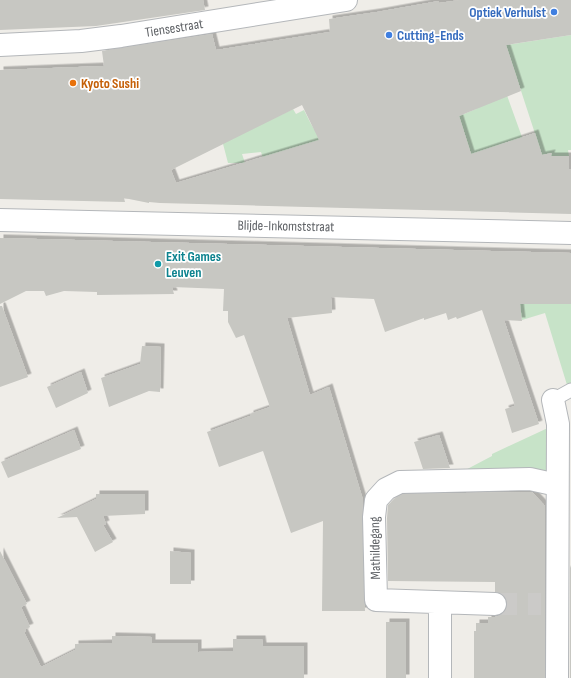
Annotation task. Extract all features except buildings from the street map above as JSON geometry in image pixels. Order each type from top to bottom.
[{"type":"street","name":"Tiensestraat","points":[[0,45],[81,41],[121,36],[346,0]]},
{"type":"street","name":"Blijde-Inkomststraat","points":[[0,220],[571,234]]},
{"type":"street","points":[[557,678],[549,603],[557,485],[558,424],[562,395]]},
{"type":"street","name":"Mathildegang","points":[[495,604],[376,600],[374,517],[376,500],[386,489],[400,482],[530,479],[557,485]]},
{"type":"street","points":[[440,603],[440,678]]},
{"type":"green space","points":[[571,35],[571,150],[568,150],[569,156],[551,156],[551,153],[542,155],[506,45]]},
{"type":"green space","points":[[505,90],[527,151],[510,141],[472,157],[459,116],[476,109]]},
{"type":"green space","points":[[293,109],[296,114],[304,110],[311,124],[334,160],[266,168],[261,152],[242,154],[245,163],[228,163],[222,140],[254,128]]},
{"type":"green space","points":[[516,303],[571,304],[571,398],[545,313],[522,320]]},
{"type":"green space","points":[[550,427],[549,472],[454,476],[492,456],[492,454]]},
{"type":"tunnel","points":[[495,604],[541,604]]},
{"type":"place","name":"Optiek Verhulst","points":[[554,12]]},
{"type":"place","name":"Cutting-Ends","points":[[389,35]]},
{"type":"place","name":"Kyoto Sushi","points":[[73,83]]},
{"type":"place","name":"Exit Games Leuven","points":[[158,264]]}]
